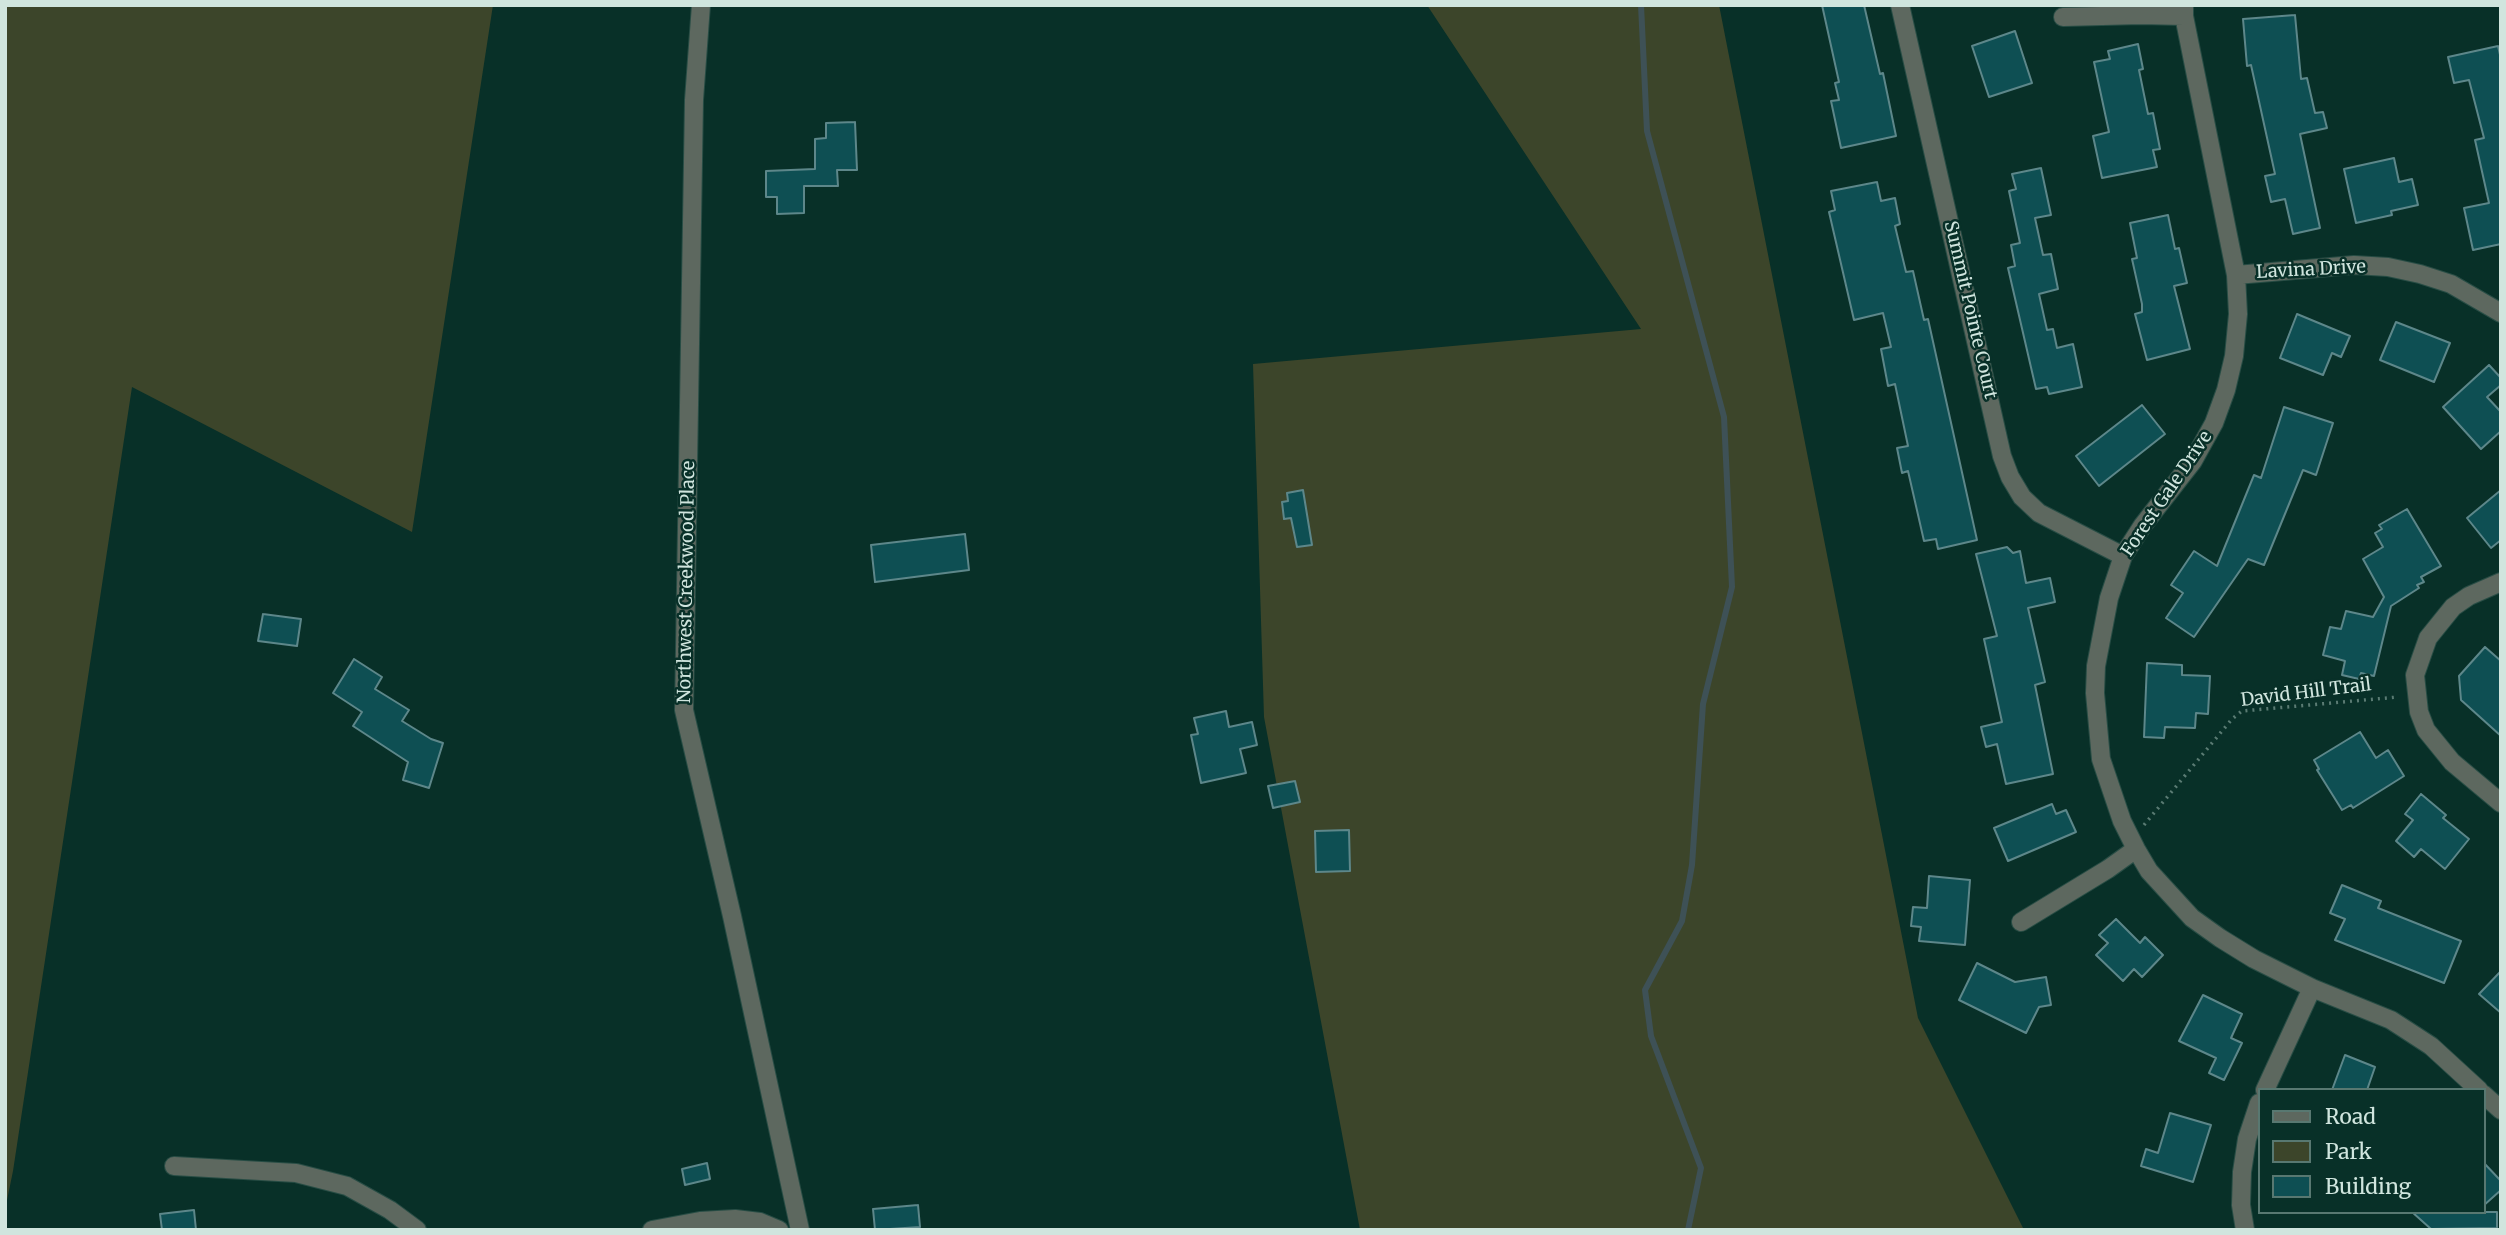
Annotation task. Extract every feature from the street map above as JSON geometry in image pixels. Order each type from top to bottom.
[{"type":"street","name":"Northwest Creekwood Place","points":[[701,5],[694,100],[684,710],[800,1230]]},
{"type":"street","name":"Summit Pointe Court","points":[[1900,5],[2010,477],[2022,497],[2039,513],[2123,556]]},
{"type":"street","name":"Forest Gale Drive","points":[[2184,11],[2236,275],[2238,314],[2234,356],[2214,423],[2178,483],[2143,525],[2123,556],[2101,632],[2095,693],[2101,759],[2108,784],[2133,844],[2149,871],[2192,918],[2254,959],[2312,988],[2390,1020],[2431,1046],[2477,1088]]},
{"type":"street","points":[[2063,17],[2184,11]]},
{"type":"street","name":"Lavina Drive","points":[[2236,275],[2354,265],[2388,267],[2451,284],[2501,313]]},
{"type":"street","points":[[2501,582],[2469,596],[2453,607],[2428,638],[2415,675],[2419,712],[2437,746],[2474,782],[2501,803]]},
{"type":"street","points":[[2021,922],[2108,869],[2133,844]]},
{"type":"street","points":[[2266,1088],[2312,988]]},
{"type":"street","points":[[2485,1096],[2501,1110]]},
{"type":"street","points":[[2245,1230],[2241,1205],[2242,1172],[2247,1139],[2258,1106]]},
{"type":"street","points":[[174,1166],[296,1173],[347,1186],[417,1230]]},
{"type":"street","points":[[652,1230],[700,1221],[735,1219],[760,1222],[779,1230]]},
{"type":"path","name":"David Hill Trail","points":[[2133,844],[2232,719],[2242,711],[2416,696]]},
{"type":"green space","points":[[5,5],[493,5],[412,532],[132,387],[5,1210]]},
{"type":"green space","points":[[1427,5],[1719,5],[1918,1018],[2024,1230],[1360,1230],[1264,717],[1253,364],[1641,329]]},
{"type":"building","points":[[1822,5],[1864,5],[1880,74],[1883,73],[1896,136],[1841,148],[1831,101],[1839,100],[1835,83],[1839,82]]},
{"type":"building","points":[[2295,15],[2301,79],[2307,78],[2315,113],[2323,112],[2327,128],[2300,134],[2320,228],[2293,234],[2285,199],[2271,202],[2265,176],[2275,174],[2251,65],[2247,66],[2243,19]]},
{"type":"building","points":[[2015,31],[2032,83],[1989,97],[1972,46]]},
{"type":"building","points":[[2138,44],[2143,69],[2139,70],[2148,114],[2153,113],[2160,149],[2153,150],[2157,167],[2102,178],[2093,136],[2109,132],[2094,62],[2110,59],[2108,51]]},
{"type":"building","points":[[2498,46],[2501,59],[2501,244],[2473,250],[2464,208],[2489,203],[2475,140],[2484,138],[2469,80],[2454,83],[2448,57]]},
{"type":"building","points":[[855,122],[857,170],[837,170],[838,186],[804,186],[804,213],[777,214],[777,197],[766,197],[766,171],[815,169],[815,139],[826,138],[826,123]]},
{"type":"building","points":[[2394,158],[2399,182],[2412,179],[2418,205],[2391,211],[2392,215],[2356,223],[2344,169]]},
{"type":"building","points":[[2041,168],[2051,215],[2035,218],[2043,255],[2051,254],[2058,289],[2039,294],[2047,330],[2053,329],[2057,348],[2073,344],[2082,387],[2049,394],[2047,387],[2036,389],[2008,268],[2015,266],[2011,245],[2020,243],[2009,191],[2016,189],[2012,174]]},
{"type":"building","points":[[1877,182],[1881,201],[1895,198],[1900,224],[1895,226],[1906,272],[1913,271],[1924,320],[1928,319],[1977,540],[1938,549],[1936,539],[1924,541],[1908,471],[1902,473],[1897,448],[1908,446],[1895,384],[1888,386],[1881,349],[1891,347],[1883,313],[1854,320],[1829,212],[1835,210],[1831,191]]},
{"type":"building","points":[[2168,215],[2175,249],[2179,248],[2187,283],[2174,286],[2190,349],[2147,360],[2135,314],[2142,312],[2142,304],[2132,259],[2137,258],[2130,223]]},
{"type":"building","points":[[2297,314],[2350,336],[2341,357],[2332,353],[2323,375],[2280,358]]},
{"type":"building","points":[[2396,322],[2450,343],[2434,382],[2380,360]]},
{"type":"building","points":[[2489,365],[2501,378],[2501,385],[2487,397],[2501,412],[2501,431],[2481,449],[2443,407]]},
{"type":"building","points":[[2142,405],[2165,434],[2099,486],[2076,456]]},
{"type":"building","points":[[2284,407],[2333,423],[2316,475],[2303,470],[2264,565],[2248,559],[2194,637],[2166,618],[2183,593],[2171,585],[2194,551],[2217,566],[2254,475],[2261,478]]},
{"type":"building","points":[[1303,490],[1312,545],[1297,547],[1291,518],[1284,519],[1282,502],[1288,501],[1287,493]]},
{"type":"building","points":[[2501,490],[2501,540],[2491,548],[2467,518]]},
{"type":"building","points":[[2407,509],[2441,566],[2421,577],[2424,582],[2417,585],[2419,588],[2391,606],[2374,676],[2361,673],[2359,679],[2342,675],[2345,661],[2323,655],[2330,627],[2341,629],[2346,611],[2373,617],[2384,597],[2363,559],[2383,547],[2375,533],[2382,529],[2379,525]]},
{"type":"building","points":[[965,534],[969,570],[875,582],[871,545]]},
{"type":"building","points":[[2007,547],[2013,553],[2020,551],[2026,583],[2050,578],[2055,602],[2028,608],[2045,682],[2035,685],[2053,774],[2006,784],[1997,744],[1986,747],[1981,727],[2002,722],[1984,639],[1997,636],[1976,554]]},
{"type":"building","points":[[263,614],[301,619],[297,646],[258,641]]},
{"type":"building","points":[[2485,647],[2501,661],[2501,736],[2461,700],[2459,676]]},
{"type":"building","points":[[354,659],[382,677],[375,689],[409,710],[402,721],[431,739],[443,743],[429,788],[403,780],[408,762],[353,726],[362,712],[333,693]]},
{"type":"building","points":[[2147,663],[2182,665],[2182,675],[2210,676],[2208,714],[2196,713],[2195,728],[2165,727],[2164,738],[2144,737]]},
{"type":"building","points":[[1226,711],[1229,727],[1252,722],[1257,745],[1240,749],[1246,773],[1201,783],[1191,735],[1198,734],[1194,718]]},
{"type":"building","points":[[2360,732],[2376,758],[2388,750],[2404,776],[2353,808],[2351,805],[2342,810],[2317,770],[2319,769],[2314,760]]},
{"type":"building","points":[[1295,781],[1300,802],[1273,808],[1268,786]]},
{"type":"building","points":[[2421,794],[2446,815],[2443,818],[2469,839],[2445,869],[2421,849],[2414,857],[2396,841],[2413,820],[2405,814]]},
{"type":"building","points":[[2052,804],[2056,814],[2066,810],[2076,832],[2008,861],[1994,828]]},
{"type":"building","points":[[1349,830],[1350,871],[1316,872],[1315,831]]},
{"type":"building","points":[[1929,876],[1970,880],[1965,945],[1919,941],[1921,927],[1911,926],[1913,907],[1927,908]]},
{"type":"building","points":[[2342,885],[2381,901],[2378,908],[2461,941],[2444,983],[2335,940],[2345,919],[2330,913]]},
{"type":"building","points":[[2116,919],[2140,943],[2145,937],[2163,955],[2142,977],[2134,969],[2123,981],[2096,955],[2108,943],[2099,935]]},
{"type":"building","points":[[1977,963],[2015,982],[2046,977],[2051,1005],[2039,1007],[2026,1033],[1959,1000]]},
{"type":"building","points":[[2501,971],[2501,1013],[2479,994]]},
{"type":"building","points":[[2203,995],[2242,1014],[2231,1038],[2242,1043],[2224,1080],[2209,1073],[2216,1058],[2179,1041]]},
{"type":"building","points":[[2345,1055],[2375,1067],[2368,1088],[2333,1088]]},
{"type":"building","points":[[2170,1113],[2211,1125],[2193,1182],[2141,1166],[2146,1149],[2158,1153]]},
{"type":"building","points":[[707,1163],[710,1179],[685,1185],[682,1169]]},
{"type":"building","points":[[2485,1164],[2501,1181],[2501,1190],[2485,1204]]},
{"type":"building","points":[[918,1205],[920,1227],[875,1230],[873,1209]]},
{"type":"building","points":[[194,1210],[196,1230],[162,1230],[160,1214]]},
{"type":"building","points":[[2497,1212],[2497,1228],[2431,1229],[2414,1214]]},
{"type":"waterway","points":[[1641,5],[1647,131],[1724,417],[1732,587],[1703,704],[1692,865],[1682,921],[1645,990],[1651,1036],[1701,1168],[1688,1230]]}]
